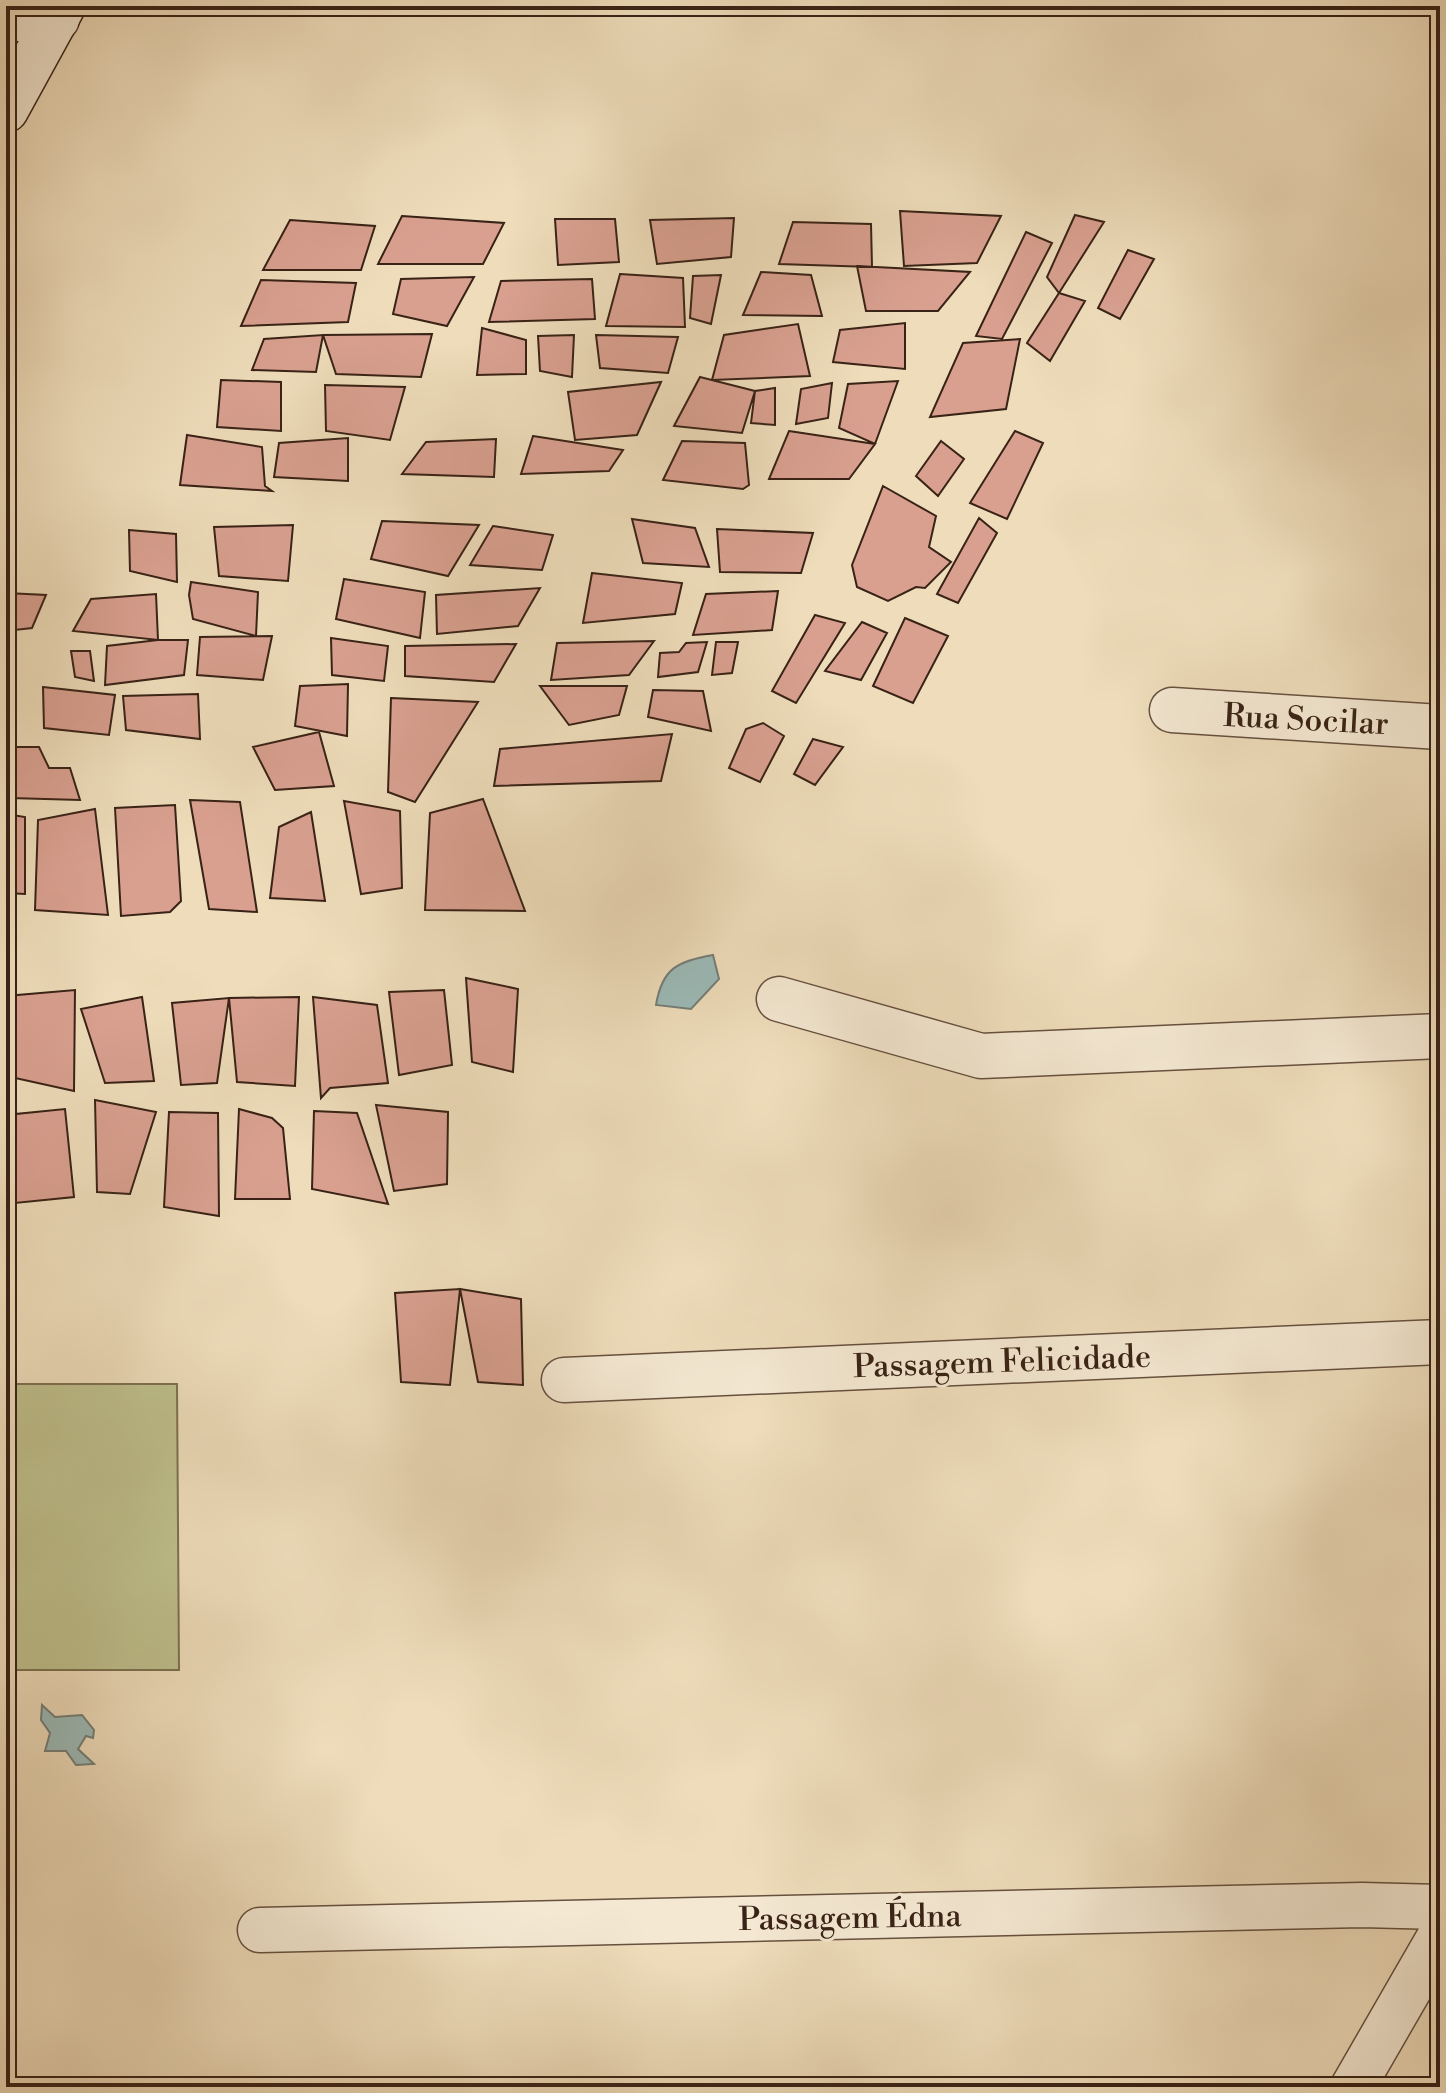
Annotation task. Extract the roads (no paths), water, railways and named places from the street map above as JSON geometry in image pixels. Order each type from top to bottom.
[{"type":"street","points":[[6,19],[60,13]]},
{"type":"street","points":[[6,110],[60,13]]},
{"type":"street","name":"Rua Socilar","points":[[1172,710],[1440,727]]},
{"type":"street","points":[[779,999],[981,1056],[1440,1036]]},
{"type":"street","name":"Passagem Felicidade","points":[[564,1380],[1440,1342]]},
{"type":"street","name":"Passagem Édna","points":[[260,1930],[1330,1906],[1440,1907]]},
{"type":"street","points":[[1353,2087],[1440,1936]]},
{"type":"water","points":[[713,955],[719,979],[691,1009],[656,1005],[663,982],[674,968],[690,960]]},
{"type":"water","points":[[42,1705],[55,1717],[82,1715],[94,1730],[93,1738],[86,1736],[78,1749],[94,1764],[76,1765],[66,1751],[45,1751],[50,1733],[41,1720]]}]
